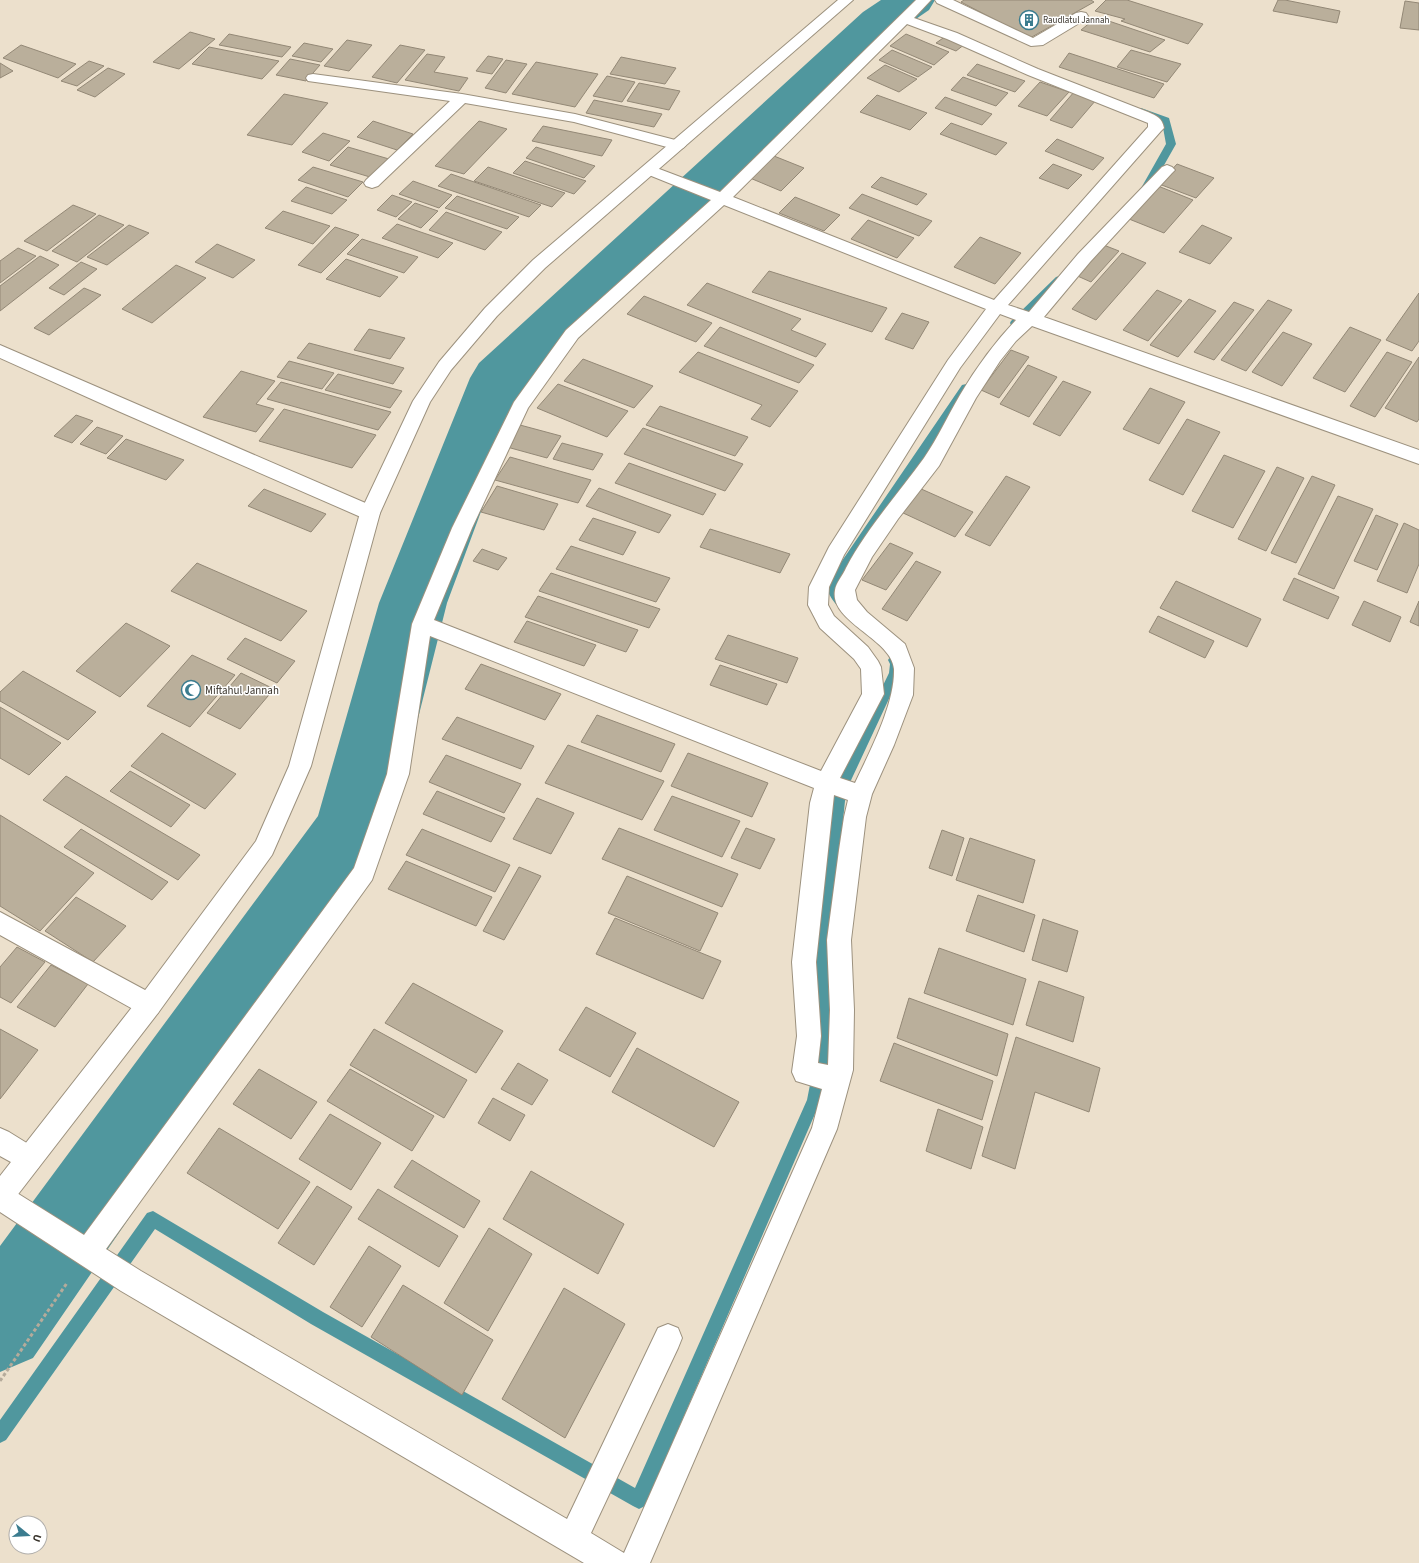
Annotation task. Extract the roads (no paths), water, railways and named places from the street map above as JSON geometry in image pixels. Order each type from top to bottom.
[{"type":"street","points":[[613,1563],[131,1281],[0,1197],[148,1004],[264,848],[300,766],[370,512],[422,401],[445,366],[491,312],[539,264],[846,0]]},
{"type":"street","points":[[90,1254],[364,873],[398,774],[422,624],[462,528],[520,406],[572,334],[715,195],[924,0]]},
{"type":"street","points":[[942,0],[1032,42],[1038,42],[1081,16]]},
{"type":"street","points":[[905,19],[952,36],[1033,72],[1155,121],[1156,128],[954,364],[836,552],[819,588],[818,605],[827,622],[861,653],[870,667],[873,694],[843,789],[850,850],[839,940],[842,1010],[840,1070],[827,1078],[805,1072],[809,1036],[804,962],[821,803],[843,789],[883,745],[902,695],[904,668],[898,650],[860,618],[847,603],[845,590],[864,553],[891,514],[932,461],[969,395],[994,357],[1010,337],[1167,170]]},
{"type":"street","points":[[313,78],[462,98],[575,118],[678,145]]},
{"type":"street","points":[[372,183],[462,98]]},
{"type":"street","points":[[649,170],[1000,309],[1419,457]]},
{"type":"street","points":[[0,351],[124,407],[370,512]]},
{"type":"street","points":[[422,624],[843,789]]},
{"type":"street","points":[[0,923],[148,1004]]},
{"type":"street","points":[[635,1563],[824,1128],[827,1078]]},
{"type":"street","points":[[0,1142],[29,1159]]},
{"type":"street","points":[[573,1540],[595,1490],[668,1338]]},
{"type":"waterway","points":[[0,1325],[352,830],[413,603],[500,378],[880,22],[912,0]]},
{"type":"waterway","points":[[1141,111],[1166,120],[1171,144],[1145,190]]},
{"type":"waterway","points":[[1015,323],[1059,279]]},
{"type":"waterway","points":[[846,607],[833,590],[835,580],[966,388]]},
{"type":"waterway","points":[[0,1434],[153,1219],[317,1318],[639,1500],[814,1100],[824,1049],[821,969],[839,791],[895,673],[896,664],[894,660]]},
{"type":"place","name":"Raudlatul Jannah","points":[[1029,20]]},
{"type":"place","name":"Miftahul Jannah","points":[[191,690]]}]
